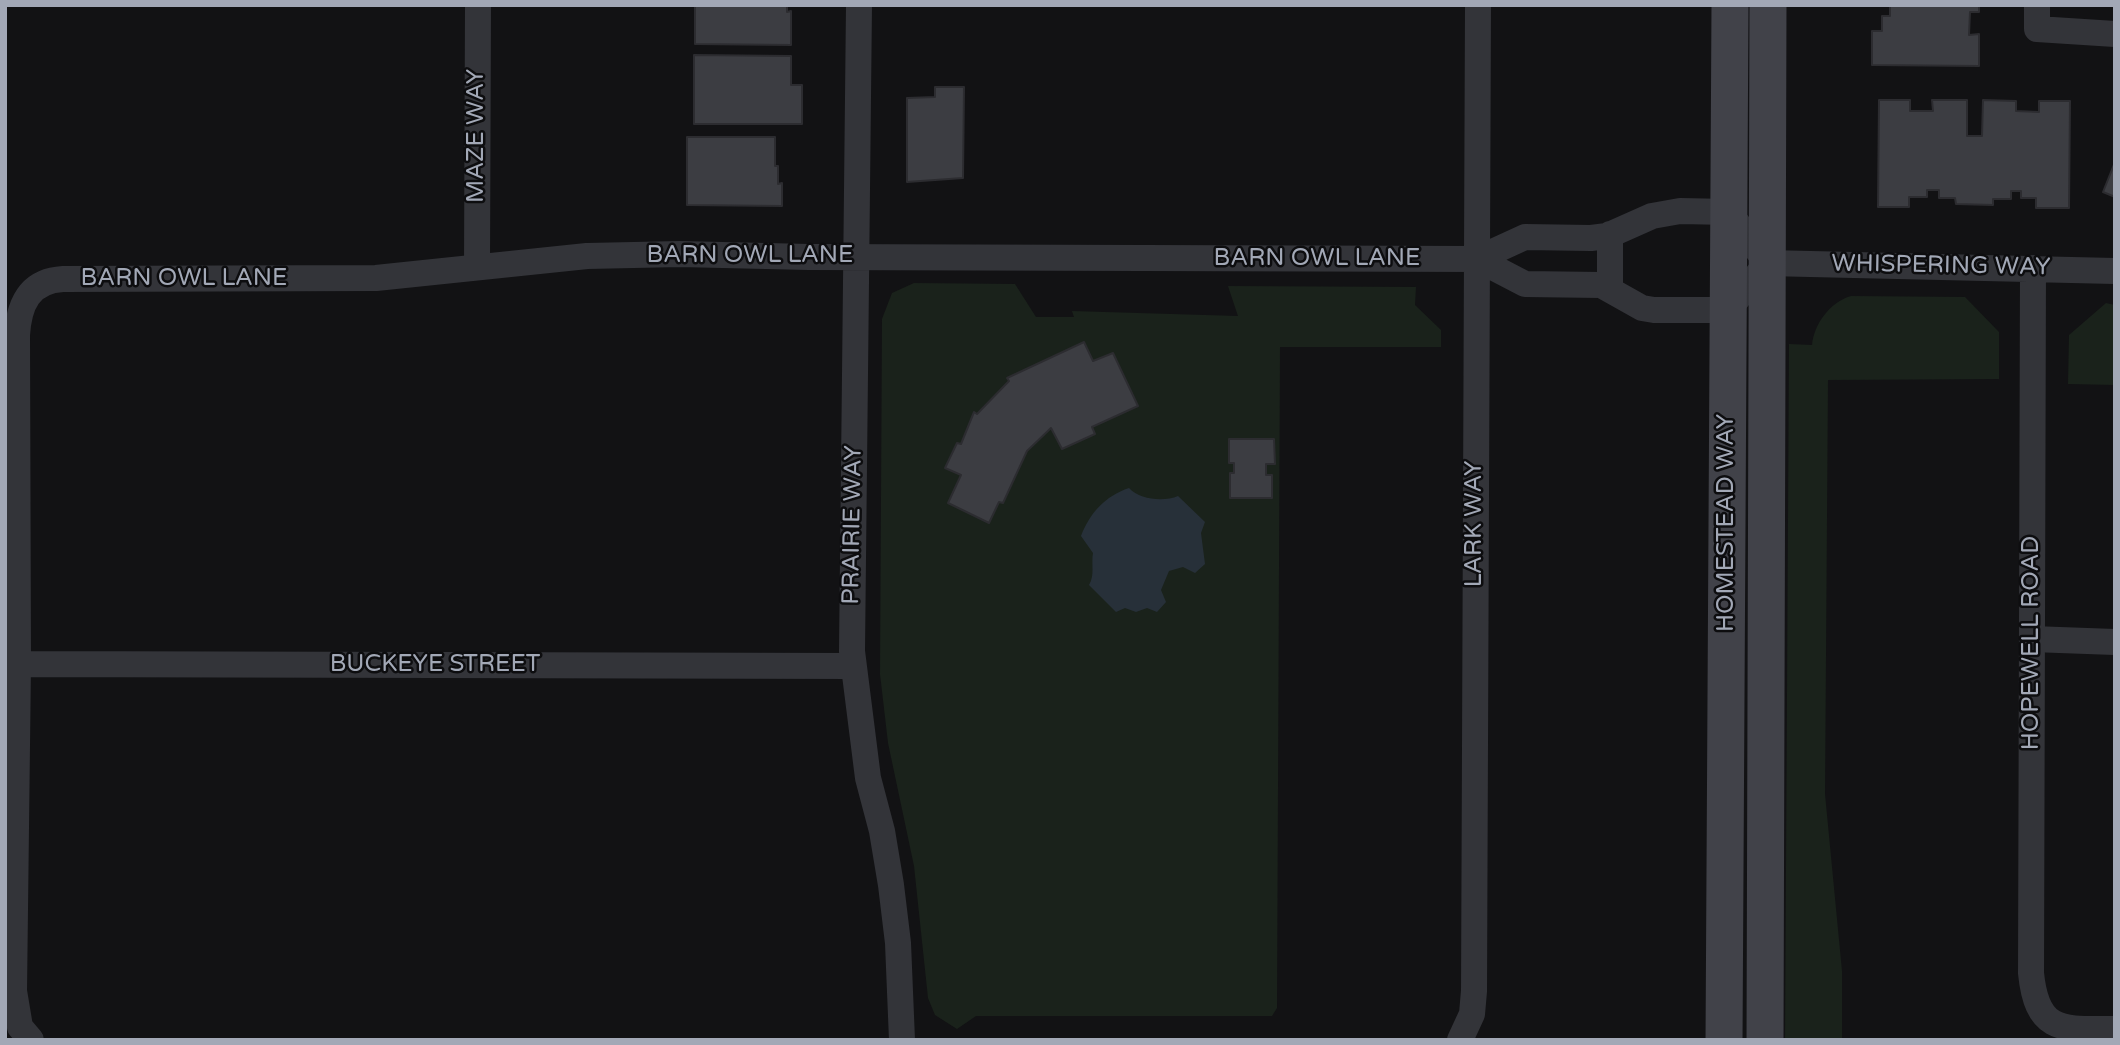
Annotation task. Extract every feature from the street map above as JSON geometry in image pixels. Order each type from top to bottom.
[{"type":"street","name":"MAZE WAY","points":[[477,266],[478,5]]},
{"type":"street","name":"PRAIRIE WAY","points":[[859,5],[853,666],[868,778],[882,831],[891,884],[898,943],[902,1040]]},
{"type":"street","name":"LARK WAY","points":[[1460,1040],[1472,1014],[1474,991],[1478,5]]},
{"type":"street","name":"HOMESTEAD WAY","points":[[1724,1040],[1730,5]]},
{"type":"street","name":"HOMESTEAD WAY","points":[[1765,1040],[1768,5]]},
{"type":"street","points":[[2037,5],[2037,29],[2115,34]]},
{"type":"street","name":"BARN OWL LANE","points":[[18,664],[17,335],[22,305],[29,292],[49,279],[376,278],[477,266],[601,256],[1477,259],[1525,237],[1591,238],[1611,234],[1652,216],[1680,211],[1729,212]]},
{"type":"street","points":[[1611,234],[1611,288],[1642,308],[1728,310],[1767,262],[1729,212]]},
{"type":"street","name":"BARN OWL LANE","points":[[1477,259],[1525,284],[1611,288]]},
{"type":"street","name":"WHISPERING WAY","points":[[1767,262],[2115,271]]},
{"type":"street","name":"HOPEWELL ROAD","points":[[2033,268],[2030,945],[2033,993],[2043,1016],[2063,1029],[2115,1029]]},
{"type":"street","points":[[2032,639],[2115,642]]},
{"type":"street","points":[[18,664],[14,991],[15,1011],[29,1038]]},
{"type":"street","name":"BUCKEYE STREET","points":[[18,664],[853,666]]},
{"type":"shaded area","points":[[914,283],[1015,284],[1036,317],[1074,317],[1072,311],[1238,316],[1228,286],[1416,287],[1415,305],[1441,330],[1441,347],[1280,347],[1277,1008],[1272,1016],[976,1016],[957,1029],[935,1015],[928,998],[914,866],[888,743],[880,674],[882,319],[892,293]]},
{"type":"shaded area","points":[[1851,296],[1965,297],[1999,332],[1999,379],[1828,380],[1825,794],[1842,971],[1842,1040],[1785,1040],[1789,344],[1812,345],[1816,329],[1824,315],[1836,303]]},
{"type":"shaded area","points":[[2106,303],[2115,305],[2115,385],[2068,384],[2069,335]]},
{"type":"shaded area","points":[[1129,488],[1152,499],[1178,496],[1205,522],[1201,533],[1205,564],[1195,573],[1183,567],[1169,571],[1161,590],[1166,602],[1157,612],[1147,608],[1136,612],[1125,608],[1116,612],[1089,585],[1093,553],[1081,536],[1099,506]]},
{"type":"building","points":[[695,5],[787,5],[787,12],[791,11],[791,45],[695,44]]},
{"type":"building","points":[[1882,5],[1979,5],[1979,12],[1970,12],[1969,35],[1979,34],[1979,66],[1872,65],[1872,31],[1882,31],[1882,16],[1890,16],[1890,6]]},
{"type":"building","points":[[694,55],[791,56],[791,85],[802,85],[802,124],[694,124]]},
{"type":"building","points":[[935,87],[964,87],[963,178],[907,182],[907,98],[935,97]]},
{"type":"building","points":[[1879,100],[1910,100],[1910,111],[1933,111],[1932,100],[1967,100],[1967,136],[1982,136],[1983,100],[2016,101],[2016,111],[2039,112],[2039,101],[2070,101],[2069,208],[2036,208],[2036,198],[2021,198],[2021,191],[2011,191],[2011,199],[1993,199],[1993,205],[1956,204],[1955,198],[1939,198],[1939,190],[1927,190],[1927,197],[1909,197],[1909,207],[1878,207]]},
{"type":"building","points":[[687,137],[775,137],[775,166],[778,166],[778,184],[782,183],[782,206],[687,205]]},
{"type":"building","points":[[2115,162],[2115,197],[2103,192]]},
{"type":"building","points":[[1084,342],[1093,361],[1113,353],[1138,406],[1092,427],[1095,434],[1062,449],[1051,428],[1027,451],[1003,503],[999,502],[989,523],[948,503],[961,475],[945,468],[957,443],[961,444],[974,412],[977,414],[1009,381],[1007,378]]},
{"type":"building","points":[[1229,439],[1274,439],[1275,464],[1266,464],[1266,475],[1272,475],[1272,498],[1230,498],[1230,473],[1234,473],[1234,463],[1229,463]]}]
